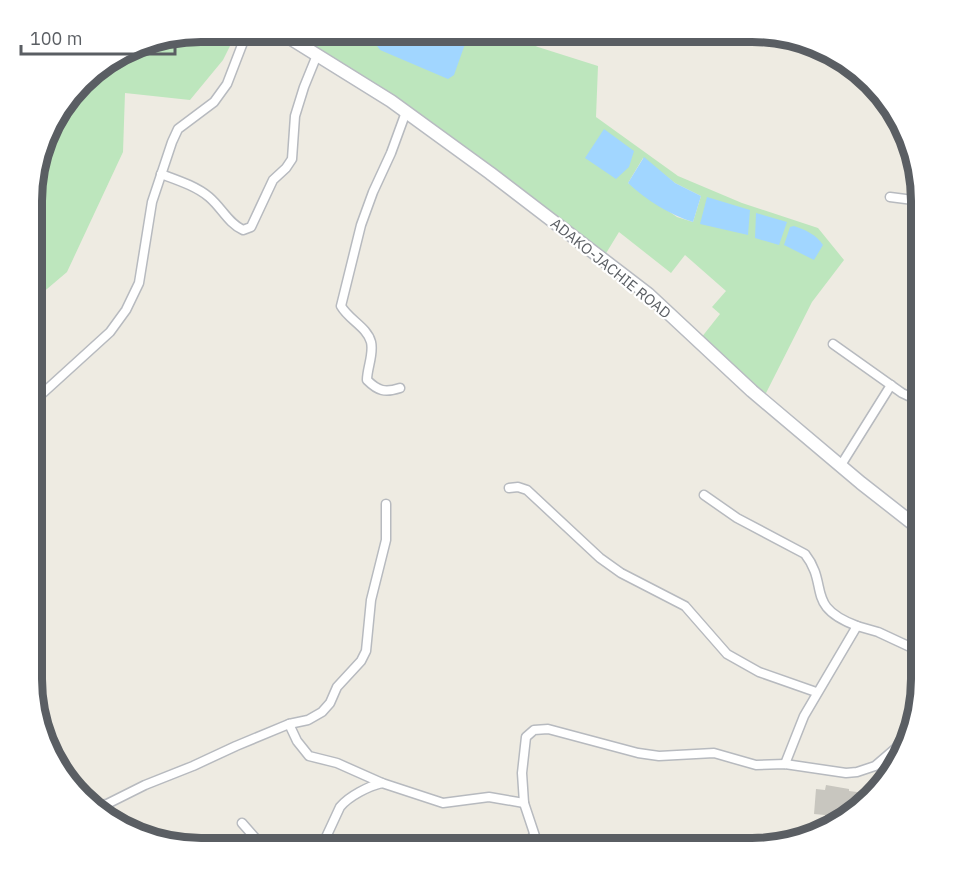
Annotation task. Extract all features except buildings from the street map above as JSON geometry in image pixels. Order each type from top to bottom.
[{"type":"street","points":[[42,394],[110,332],[126,310],[139,283],[152,202],[178,129],[214,102],[227,84],[243,42]]},
{"type":"street","name":"ADAKO-JACHIE ROAD","points":[[296,42],[406,112],[648,294],[752,391],[911,522]]},
{"type":"street","points":[[161,174],[208,195],[234,226],[243,230],[251,227],[273,180],[292,159],[295,116],[317,55]]},
{"type":"street","points":[[400,388],[389,392],[377,390],[367,380],[372,343],[366,333],[346,314],[342,306],[343,293],[361,225],[373,192],[392,153],[406,112]]},
{"type":"street","points":[[890,197],[911,200]]},
{"type":"street","points":[[834,344],[891,385],[911,396]]},
{"type":"street","points":[[841,465],[891,385]]},
{"type":"street","points":[[509,488],[518,487],[526,490],[600,558],[621,573],[685,606],[727,654],[759,672],[816,692]]},
{"type":"street","points":[[704,495],[737,518],[805,554],[812,563],[818,590],[825,606],[839,619],[878,632],[911,647]]},
{"type":"street","points":[[104,804],[236,746],[289,724],[308,720],[322,712],[330,703],[337,687],[361,661],[366,651],[376,572],[386,540],[386,504]]},
{"type":"street","points":[[785,764],[816,692],[857,626]]},
{"type":"street","points":[[289,724],[297,741],[309,756],[337,763],[382,783],[443,803],[489,797],[524,803]]},
{"type":"street","points":[[535,838],[524,803],[522,773],[526,737],[534,730],[548,729],[638,753],[659,756],[714,753],[756,765],[785,764],[846,773],[875,766],[894,750]]},
{"type":"street","points":[[326,838],[344,802],[375,784],[382,783]]},
{"type":"street","points":[[242,823],[255,838]]},
{"type":"street","points":[[531,838],[534,835]]},
{"type":"green space","points":[[232,42],[223,60],[190,100],[125,93],[123,152],[67,272],[42,293],[43,180],[54,140],[75,104],[96,82],[122,63],[140,54],[180,43]]},
{"type":"green space","points":[[304,42],[526,42],[598,66],[596,117],[678,176],[742,203],[818,228],[844,260],[812,302],[764,397],[701,338],[720,314],[712,307],[726,291],[685,255],[671,273],[619,232],[605,255]],"holes":[[[643,158],[675,183],[701,196],[693,222],[677,217],[628,183]]]},
{"type":"water","points":[[465,42],[465,44],[454,75],[448,79],[380,50],[375,43]]},
{"type":"water","points":[[604,129],[634,151],[629,167],[616,179],[585,158]]},
{"type":"water","points":[[644,157],[675,183],[701,196],[693,222],[659,206],[628,183]]},
{"type":"water","points":[[707,197],[750,210],[748,235],[700,224]]},
{"type":"water","points":[[756,213],[787,222],[779,245],[755,238]]},
{"type":"water","points":[[794,226],[814,235],[823,245],[814,260],[784,245],[790,227]]}]
